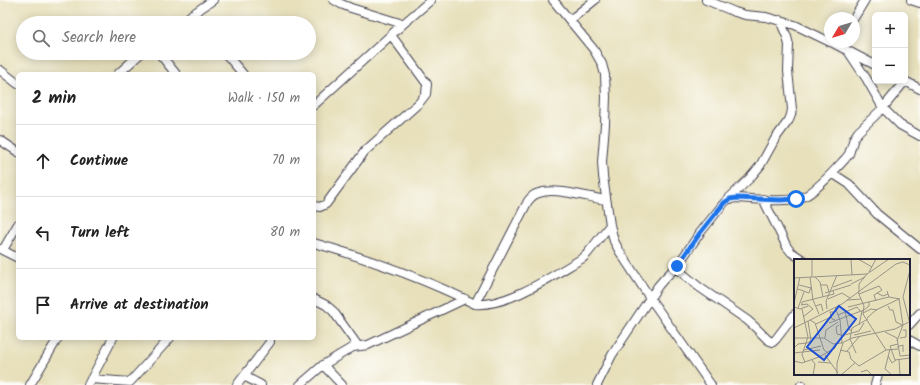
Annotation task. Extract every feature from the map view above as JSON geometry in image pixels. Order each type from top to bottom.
[{"type":"street","points":[[189,16],[213,0]]},
{"type":"street","points":[[334,0],[351,8],[402,24]]},
{"type":"street","points":[[316,103],[430,0]]},
{"type":"street","points":[[553,0],[596,54],[602,64],[605,75],[606,97],[602,162],[605,200],[614,241],[650,298],[711,385]]},
{"type":"street","points":[[570,20],[595,0]]},
{"type":"street","points":[[706,0],[745,15],[780,20],[824,38]]},
{"type":"street","points":[[858,12],[865,0]]},
{"type":"street","points":[[911,0],[920,4]]},
{"type":"street","points":[[596,385],[612,355],[664,278],[676,268],[700,233],[724,203],[750,179],[760,166],[775,139],[791,115],[792,109],[788,71],[789,45],[788,37],[780,20]]},
{"type":"street","points":[[316,206],[320,207],[326,204],[365,151],[419,103],[426,94],[428,84],[391,35]]},
{"type":"street","points":[[843,48],[872,63]]},
{"type":"street","points":[[848,51],[866,78],[883,108],[900,125],[920,136]]},
{"type":"street","points":[[120,72],[133,60]]},
{"type":"street","points":[[165,60],[174,72]]},
{"type":"street","points":[[231,60],[241,72]]},
{"type":"street","points":[[0,70],[16,82]]},
{"type":"street","points":[[908,83],[920,89]]},
{"type":"street","points":[[730,199],[796,199],[805,196],[816,189],[845,160],[858,132],[883,108],[903,84]]},
{"type":"street","points":[[0,140],[16,151]]},
{"type":"street","points":[[832,173],[849,184],[877,214],[920,249]]},
{"type":"street","points":[[475,304],[528,201],[533,196],[547,191],[557,191],[605,200]]},
{"type":"street","points":[[763,199],[787,248],[802,259]]},
{"type":"street","points":[[316,243],[363,258],[420,280],[475,304],[487,304],[523,292],[583,258],[610,225]]},
{"type":"street","points":[[16,227],[1,249],[16,257]]},
{"type":"street","points":[[676,268],[699,287],[747,320],[772,342],[794,315]]},
{"type":"street","points":[[300,385],[323,365],[353,348],[368,345],[465,299]]},
{"type":"street","points":[[316,300],[326,305],[333,311],[358,346]]},
{"type":"street","points":[[910,324],[920,313]]},
{"type":"street","points":[[30,385],[57,340]]},
{"type":"street","points":[[112,340],[89,382],[132,384],[168,340]]},
{"type":"street","points":[[237,385],[270,340]]},
{"type":"street","points":[[910,341],[920,346]]},
{"type":"street","points":[[323,365],[342,385]]},
{"type":"street","points":[[875,385],[878,375]]},
{"type":"street","points":[[244,376],[261,385]]},
{"type":"route","points":[[677,266],[700,233],[724,203],[730,199],[796,199]]}]
